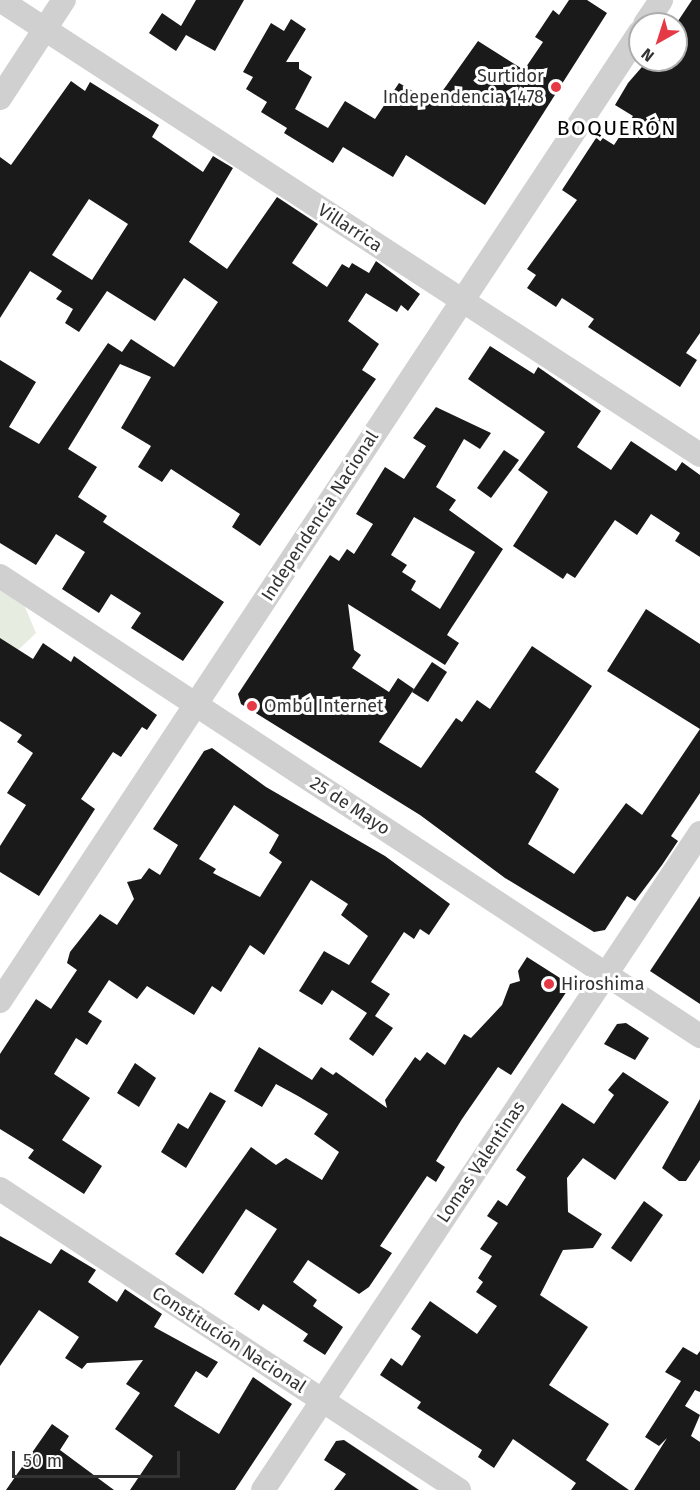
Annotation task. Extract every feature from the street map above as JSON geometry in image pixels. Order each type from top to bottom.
[{"type":"street","name":"Villarrica","points":[[0,0],[700,455]]},
{"type":"street","points":[[0,98],[64,0]]},
{"type":"street","name":"Independencia Nacional","points":[[0,1001],[628,50]]},
{"type":"street","name":"25 de Mayo","points":[[0,576],[700,1036]]},
{"type":"street","name":"Lomas Valentinas","points":[[263,1490],[700,833]]},
{"type":"street","name":"Constitución Nacional","points":[[0,1189],[459,1490]]},
{"type":"shaded area","points":[[0,580],[24,605],[36,633],[16,652],[0,651]]},
{"type":"building","points":[[196,0],[244,0],[215,51],[186,35],[176,51],[149,33],[162,13],[181,26]]},
{"type":"building","points":[[569,0],[587,0],[607,13],[485,205],[406,155],[393,177],[343,147],[333,163],[284,133],[287,128],[261,112],[267,102],[246,89],[253,77],[243,72],[271,23],[284,31],[291,19],[306,29],[286,62],[299,62],[299,69],[312,77],[295,109],[328,128],[345,101],[375,119],[399,83],[434,103],[478,41],[524,70],[543,42],[535,37],[553,10],[559,15]]},
{"type":"building","points":[[692,0],[700,0],[700,333],[686,353],[697,360],[680,387],[588,327],[594,319],[562,298],[556,307],[527,288],[536,275],[527,269],[577,200],[562,190],[598,135],[614,145],[633,116],[615,105],[628,83],[638,72],[688,72],[688,12],[684,12]]},
{"type":"building","points":[[71,81],[85,91],[90,82],[159,125],[152,137],[203,172],[213,156],[233,168],[189,242],[227,269],[277,197],[318,224],[292,263],[327,287],[342,264],[349,268],[352,263],[369,273],[376,261],[420,294],[408,311],[401,305],[397,312],[366,293],[348,321],[379,344],[362,370],[376,379],[260,546],[232,527],[240,514],[171,469],[162,482],[138,467],[151,446],[121,428],[151,377],[120,364],[68,449],[97,467],[78,497],[107,516],[103,522],[224,602],[183,661],[131,628],[141,613],[111,594],[99,613],[62,589],[85,552],[56,534],[36,565],[0,543],[0,360],[36,382],[9,427],[39,444],[108,343],[122,352],[131,339],[174,367],[218,302],[184,278],[155,321],[107,291],[79,332],[65,323],[73,309],[56,299],[62,291],[30,271],[0,318],[0,157],[11,165]],"holes":[[[89,199],[128,224],[92,280],[52,255]]]},
{"type":"building","points":[[490,346],[534,374],[538,367],[601,411],[577,447],[611,470],[631,441],[676,471],[682,462],[700,475],[700,557],[675,541],[680,533],[651,514],[637,535],[615,520],[575,578],[567,573],[563,579],[513,546],[548,492],[518,470],[545,432],[468,379]]},
{"type":"building","points":[[436,407],[491,433],[480,449],[464,439],[436,487],[456,500],[449,510],[503,549],[447,635],[459,643],[445,665],[348,604],[354,650],[361,655],[352,668],[389,692],[398,678],[414,689],[379,742],[421,768],[456,718],[462,722],[477,700],[490,709],[532,646],[592,686],[535,772],[559,789],[528,844],[574,874],[626,803],[642,815],[700,729],[700,793],[671,836],[678,841],[635,901],[627,896],[605,930],[594,932],[505,878],[420,815],[241,704],[238,694],[330,555],[339,561],[347,549],[354,554],[373,524],[356,514],[385,467],[404,479],[426,446],[413,438]],"holes":[[[414,517],[475,552],[440,609],[411,590],[416,581],[402,572],[407,565],[391,555]]]},
{"type":"building","points":[[504,450],[519,460],[491,498],[477,488]]},
{"type":"building","points":[[646,609],[700,644],[700,729],[607,671]]},
{"type":"building","points":[[0,638],[33,659],[43,643],[71,662],[74,656],[157,715],[147,730],[142,727],[121,757],[113,752],[81,799],[95,809],[39,896],[0,872],[0,846],[26,805],[7,793],[33,753],[17,742],[22,735],[0,721]]},
{"type":"building","points":[[432,662],[447,672],[428,702],[412,692]]},
{"type":"building","points":[[212,748],[266,787],[385,856],[450,904],[429,935],[420,929],[414,939],[404,932],[371,982],[390,994],[375,1016],[393,1028],[373,1056],[349,1039],[367,1013],[332,990],[322,1005],[299,991],[324,951],[349,965],[368,936],[341,915],[348,904],[311,880],[264,955],[250,945],[221,992],[212,986],[194,1015],[147,986],[137,999],[109,980],[88,1012],[102,1021],[87,1045],[76,1038],[54,1074],[90,1098],[62,1140],[102,1166],[84,1194],[28,1158],[34,1150],[0,1129],[0,1054],[36,999],[51,1009],[77,970],[67,963],[70,952],[100,914],[117,925],[134,899],[127,882],[141,879],[149,868],[160,875],[178,845],[153,829],[204,751]],"holes":[[[234,805],[279,835],[269,853],[282,862],[260,897],[213,873],[216,869],[199,859]]]},
{"type":"building","points":[[700,896],[700,1004],[650,971]]},
{"type":"building","points":[[527,957],[571,985],[511,1075],[498,1067],[462,1119],[436,1161],[445,1167],[436,1182],[427,1176],[380,1246],[392,1253],[369,1287],[359,1294],[308,1260],[293,1282],[317,1300],[313,1306],[343,1327],[325,1355],[303,1341],[308,1334],[263,1304],[259,1311],[234,1294],[277,1229],[246,1209],[203,1274],[175,1254],[251,1147],[276,1165],[286,1158],[322,1180],[339,1152],[314,1134],[328,1114],[298,1096],[276,1084],[262,1107],[234,1091],[259,1047],[312,1080],[321,1067],[333,1075],[336,1072],[387,1108],[385,1100],[415,1057],[420,1061],[427,1052],[445,1065],[464,1034],[471,1038],[502,1005],[510,984],[520,981],[518,971]]},
{"type":"building","points":[[626,1023],[649,1038],[635,1060],[604,1044],[617,1024]]},
{"type":"building","points":[[135,1063],[156,1078],[139,1107],[117,1093]]},
{"type":"building","points":[[623,1072],[669,1102],[615,1180],[583,1158],[567,1178],[568,1212],[602,1234],[593,1248],[563,1250],[540,1295],[588,1327],[549,1385],[609,1424],[586,1460],[629,1490],[571,1490],[576,1483],[513,1439],[494,1468],[478,1457],[482,1450],[417,1408],[421,1402],[380,1375],[391,1358],[402,1366],[421,1336],[411,1329],[430,1301],[477,1334],[497,1306],[476,1292],[483,1282],[478,1278],[492,1256],[480,1249],[498,1223],[487,1216],[498,1200],[507,1206],[526,1177],[516,1170],[562,1103],[594,1124],[614,1095],[608,1090]]},
{"type":"building","points":[[210,1092],[226,1101],[186,1168],[161,1152],[178,1123],[188,1129]]},
{"type":"building","points":[[700,1099],[700,1160],[686,1181],[679,1181],[662,1168]]},
{"type":"building","points":[[644,1201],[663,1215],[631,1262],[611,1248]]},
{"type":"building","points":[[0,1236],[51,1264],[61,1249],[96,1270],[88,1282],[117,1302],[125,1289],[162,1314],[154,1327],[218,1362],[207,1378],[196,1371],[174,1406],[219,1434],[253,1377],[292,1404],[235,1490],[130,1490],[153,1456],[115,1429],[140,1393],[126,1384],[143,1360],[87,1363],[82,1369],[65,1358],[79,1337],[39,1310],[0,1366]]},
{"type":"building","points":[[683,1347],[697,1355],[700,1351],[700,1392],[695,1390],[685,1406],[700,1415],[691,1436],[700,1442],[700,1490],[634,1490],[667,1438],[659,1446],[645,1437],[681,1381],[665,1372]]},
{"type":"building","points":[[52,1424],[69,1436],[60,1450],[114,1490],[6,1490]]},
{"type":"building","points":[[344,1440],[419,1490],[334,1490],[346,1474],[324,1460],[336,1441]]},
{"type":"place","name":"Surtidor Independencia 1478","points":[[556,87]]},
{"type":"place","name":"Ombú Internet","points":[[252,706]]},
{"type":"place","name":"Hiroshima","points":[[549,984]]},
{"type":"district","name":"BOQUERÓN","points":[[617,128]]}]
